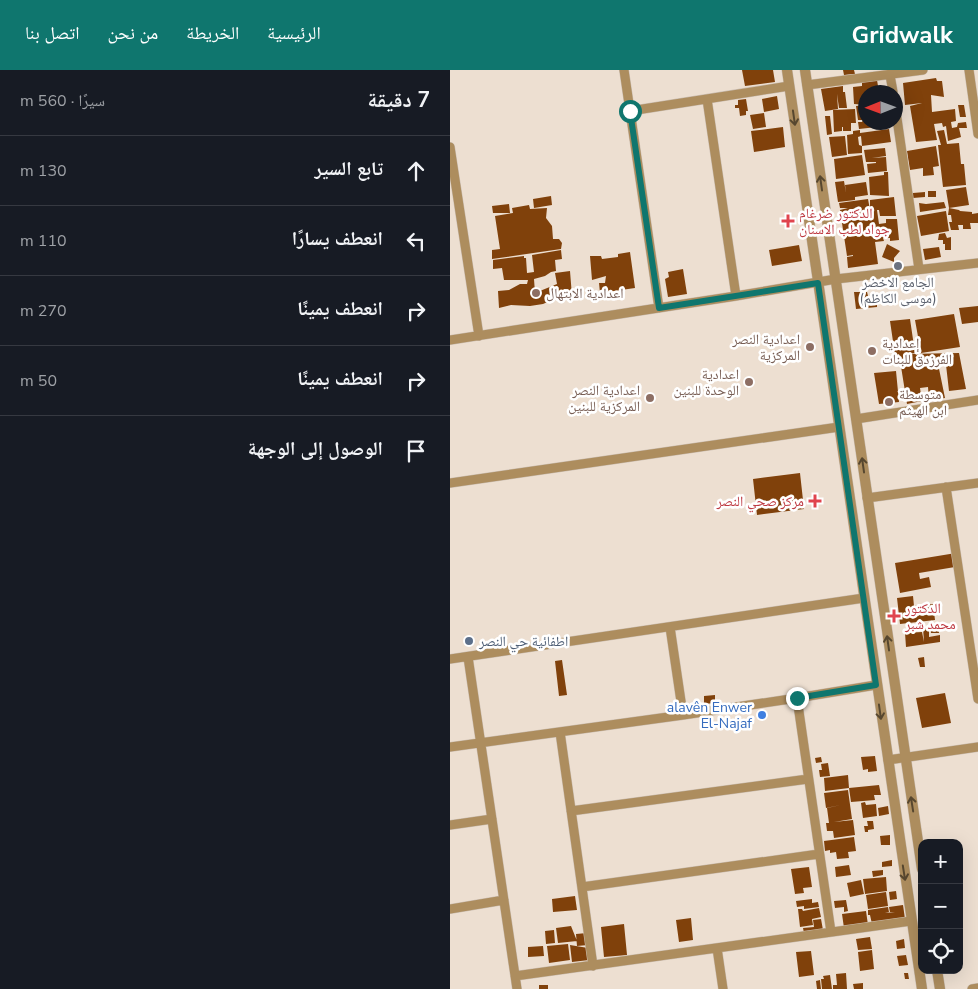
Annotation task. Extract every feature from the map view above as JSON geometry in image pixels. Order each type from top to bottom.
[{"type":"street","points":[[624,70],[659,308]]},
{"type":"street","points":[[787,70],[922,989]]},
{"type":"street","points":[[805,70],[918,842]]},
{"type":"street","points":[[807,85],[923,70]]},
{"type":"street","points":[[969,70],[978,134]]},
{"type":"street","points":[[890,75],[892,85]]},
{"type":"street","points":[[630,111],[789,86]]},
{"type":"street","points":[[708,99],[736,296]]},
{"type":"street","points":[[899,130],[919,269]]},
{"type":"street","points":[[450,148],[479,336]]},
{"type":"street","points":[[814,259],[824,263],[832,257]]},
{"type":"street","points":[[450,340],[836,279],[978,263]]},
{"type":"street","points":[[822,308],[826,303],[830,302],[840,306]]},
{"type":"street","points":[[856,419],[978,400]]},
{"type":"street","points":[[450,483],[839,427]]},
{"type":"street","points":[[868,498],[978,483]]},
{"type":"street","points":[[946,488],[975,659],[978,699]]},
{"type":"street","points":[[450,659],[864,598]]},
{"type":"street","points":[[670,626],[683,715]]},
{"type":"street","points":[[468,656],[517,989]]},
{"type":"street","points":[[450,747],[683,715],[876,685]]},
{"type":"street","points":[[797,698],[831,932]]},
{"type":"street","points":[[884,735],[894,737],[901,730]]},
{"type":"street","points":[[560,732],[593,966]]},
{"type":"street","points":[[888,760],[978,747]]},
{"type":"street","points":[[890,776],[898,771],[908,776]]},
{"type":"street","points":[[571,811],[808,779]]},
{"type":"street","points":[[450,825],[492,819]]},
{"type":"street","points":[[582,887],[819,854]]},
{"type":"street","points":[[450,909],[504,900]]},
{"type":"street","points":[[515,976],[912,920]]},
{"type":"street","points":[[717,948],[723,989]]},
{"type":"street","points":[[938,974],[940,989]]},
{"type":"street","points":[[972,989],[978,988]]},
{"type":"building","points":[[742,70],[773,70],[775,82],[745,86]]},
{"type":"building","points":[[843,70],[854,70],[855,74],[844,75]]},
{"type":"building","points":[[936,78],[937,81],[942,81],[944,97],[931,95],[932,112],[955,109],[956,121],[951,122],[952,128],[957,127],[958,123],[966,122],[967,128],[959,128],[961,137],[948,141],[946,126],[943,127],[942,123],[934,124],[937,140],[916,142],[910,106],[922,103],[905,105],[903,83]]},
{"type":"building","points":[[877,80],[878,85],[862,85],[862,82]]},
{"type":"building","points":[[843,86],[847,108],[839,108],[837,94],[838,109],[825,111],[821,89]]},
{"type":"building","points":[[858,86],[858,104],[854,104],[853,87]]},
{"type":"building","points":[[777,96],[779,109],[764,112],[762,99]]},
{"type":"building","points":[[746,99],[748,111],[746,111],[746,115],[740,116],[739,108],[735,108],[735,105],[738,105],[738,100]]},
{"type":"building","points":[[958,105],[964,105],[966,117],[960,117]]},
{"type":"building","points":[[855,109],[856,123],[851,123],[851,131],[843,131],[842,127],[842,131],[834,132],[833,110]]},
{"type":"building","points":[[764,113],[766,127],[753,129],[750,115]]},
{"type":"building","points":[[825,116],[830,116],[832,134],[827,135]]},
{"type":"building","points":[[783,127],[785,147],[754,152],[751,131]]},
{"type":"building","points":[[860,130],[860,133],[889,130],[891,142],[862,146],[862,153],[848,154],[847,135],[853,134],[853,131]],"holes":[[[861,136],[862,146],[859,145],[858,137]]]},
{"type":"building","points":[[944,130],[947,144],[959,143],[966,185],[943,187],[938,145],[941,145],[937,131]]},
{"type":"building","points":[[845,136],[847,155],[832,157],[829,137]]},
{"type":"building","points":[[936,146],[939,166],[933,167],[934,175],[923,176],[923,168],[910,170],[907,151]]},
{"type":"building","points":[[885,148],[886,156],[872,158],[886,157],[887,171],[868,173],[867,164],[876,162],[866,162],[864,150]]},
{"type":"building","points":[[862,155],[865,175],[836,179],[834,159]]},
{"type":"building","points":[[884,172],[888,172],[889,196],[870,195],[869,177],[884,175]]},
{"type":"building","points":[[844,181],[846,193],[845,185],[866,182],[868,195],[855,197],[855,200],[838,202],[835,182]]},
{"type":"building","points":[[966,187],[969,205],[949,208],[946,190]]},
{"type":"building","points":[[928,191],[936,191],[936,197],[928,197]]},
{"type":"building","points":[[925,192],[925,197],[913,198],[913,193]]},
{"type":"building","points":[[551,196],[552,205],[534,208],[533,199]]},
{"type":"building","points":[[894,197],[896,216],[880,216],[879,210],[877,210],[879,224],[886,223],[886,219],[897,219],[899,240],[890,241],[890,238],[883,238],[884,241],[875,242],[878,264],[848,268],[847,257],[853,255],[847,256],[840,210],[848,208],[840,208],[839,203],[868,199],[872,221],[870,200]]},
{"type":"building","points":[[944,202],[946,208],[920,212],[919,203]]},
{"type":"building","points":[[509,204],[510,213],[493,213],[492,206]]},
{"type":"building","points":[[529,205],[530,209],[547,208],[546,218],[552,226],[553,239],[559,239],[562,243],[561,249],[492,259],[492,250],[500,249],[495,216],[513,213],[512,208]]},
{"type":"building","points":[[949,208],[972,212],[972,214],[978,213],[978,223],[970,223],[971,229],[963,229],[963,225],[958,225],[959,230],[951,230],[949,222],[952,222],[951,215],[948,215]]},
{"type":"building","points":[[946,211],[949,231],[921,236],[917,216]]},
{"type":"building","points":[[945,233],[947,238],[951,237],[951,250],[945,250],[943,240],[938,240],[939,234]]},
{"type":"building","points":[[887,244],[900,251],[894,258],[894,262],[882,257]]},
{"type":"building","points":[[799,245],[802,261],[772,266],[769,250]]},
{"type":"building","points":[[939,247],[941,257],[925,260],[923,249]]},
{"type":"building","points":[[561,250],[562,259],[555,260],[556,271],[534,279],[535,293],[557,284],[555,273],[570,271],[572,296],[561,296],[543,304],[530,306],[511,305],[499,308],[498,291],[509,290],[520,284],[527,284],[528,280],[504,280],[502,268],[493,269],[493,260],[524,256],[526,258],[527,273],[534,272],[532,255]]},
{"type":"building","points":[[630,252],[635,288],[600,293],[599,283],[605,283],[606,276],[592,280],[590,256],[601,256],[602,259],[618,257],[618,254]]},
{"type":"building","points":[[683,269],[687,294],[668,297],[665,279],[669,277],[668,272]]},
{"type":"building","points":[[854,292],[867,292],[869,300],[877,298],[877,307],[856,309]]},
{"type":"building","points":[[978,306],[978,322],[962,324],[959,308]]},
{"type":"building","points":[[954,314],[960,347],[921,353],[915,320]]},
{"type":"building","points":[[910,319],[915,353],[907,354],[959,353],[966,389],[949,391],[945,356],[937,359],[945,398],[929,400],[928,387],[920,388],[922,401],[907,404],[899,354],[895,355],[890,321]]},
{"type":"building","points":[[896,371],[899,402],[879,404],[874,373]]},
{"type":"building","points":[[800,473],[804,509],[757,515],[753,479]]},
{"type":"building","points":[[956,553],[955,567],[919,573],[920,579],[929,577],[931,587],[900,593],[895,563]]},
{"type":"building","points":[[913,596],[914,606],[933,604],[935,620],[900,624],[897,598]]},
{"type":"building","points":[[930,624],[938,624],[939,633],[931,633]]},
{"type":"building","points":[[923,628],[929,628],[929,637],[940,635],[940,642],[906,647],[905,633],[922,632],[924,642]]},
{"type":"building","points":[[924,657],[925,667],[920,667],[918,658]]},
{"type":"building","points":[[562,660],[567,695],[559,696],[555,661]]},
{"type":"building","points":[[945,693],[951,723],[922,728],[916,698]]},
{"type":"building","points":[[715,695],[715,703],[704,704],[704,696]]},
{"type":"building","points":[[875,756],[877,771],[868,772],[868,769],[863,770],[861,757]]},
{"type":"building","points":[[821,757],[822,762],[816,763],[815,758]]},
{"type":"building","points":[[828,763],[830,776],[820,777],[819,770],[822,770],[821,764]]},
{"type":"building","points":[[848,775],[849,788],[825,791],[824,778]]},
{"type":"building","points":[[879,785],[881,795],[874,795],[875,800],[851,802],[849,788]]},
{"type":"building","points":[[848,790],[852,819],[834,822],[853,820],[855,835],[834,838],[833,831],[827,831],[826,823],[829,823],[827,808],[841,805],[826,808],[824,793]]},
{"type":"building","points":[[865,802],[866,805],[876,804],[877,816],[863,818],[861,803]]},
{"type":"building","points":[[888,806],[889,814],[879,816],[878,808]]},
{"type":"building","points":[[867,821],[873,821],[874,829],[865,832],[864,826],[868,826]]},
{"type":"building","points":[[890,835],[890,845],[881,845],[880,836]]},
{"type":"building","points":[[854,837],[856,851],[848,852],[849,858],[837,859],[836,852],[830,853],[830,850],[825,851],[824,841]]},
{"type":"building","points":[[892,860],[892,866],[882,867],[882,862]]},
{"type":"building","points":[[849,865],[851,875],[836,877],[835,867]]},
{"type":"building","points":[[809,867],[812,887],[803,888],[804,893],[795,894],[791,869]]},
{"type":"building","points":[[883,870],[883,875],[873,877],[872,871]]},
{"type":"building","points":[[886,877],[887,891],[865,894],[863,879]]},
{"type":"building","points":[[861,880],[864,894],[850,897],[847,883]]},
{"type":"building","points":[[896,891],[897,899],[890,900],[889,892]]},
{"type":"building","points":[[886,892],[888,906],[868,909],[866,895]]},
{"type":"building","points":[[575,896],[577,910],[553,912],[552,899]]},
{"type":"building","points":[[812,899],[812,903],[818,902],[819,907],[804,909],[804,906],[797,907],[796,901]]},
{"type":"building","points":[[846,900],[848,911],[844,912],[844,907],[835,908],[834,901]]},
{"type":"building","points":[[903,905],[905,919],[872,924],[870,915],[868,915],[868,910],[888,907],[889,912],[885,913],[895,912],[890,912],[889,907]]},
{"type":"building","points":[[819,908],[821,917],[812,919],[813,925],[800,927],[798,909],[803,911]]},
{"type":"building","points":[[866,911],[868,925],[844,928],[842,914]]},
{"type":"building","points":[[691,918],[693,940],[679,942],[676,920]]},
{"type":"building","points":[[821,919],[823,930],[804,933],[803,928],[814,927],[813,920]]},
{"type":"building","points":[[624,924],[627,955],[604,957],[601,927]]},
{"type":"building","points":[[571,926],[577,941],[558,943],[556,928]]},
{"type":"building","points":[[554,930],[555,943],[546,944],[545,931]]},
{"type":"building","points":[[587,933],[588,945],[577,946],[576,934]]},
{"type":"building","points":[[870,937],[872,949],[858,950],[856,939]]},
{"type":"building","points":[[904,939],[905,948],[897,949],[896,941]]},
{"type":"building","points":[[568,944],[570,960],[549,963],[547,946]]},
{"type":"building","points":[[570,945],[588,948],[589,960],[572,962]]},
{"type":"building","points":[[543,946],[544,956],[528,957],[528,947]]},
{"type":"building","points":[[872,950],[874,969],[860,971],[858,952]]},
{"type":"building","points":[[811,951],[814,975],[799,977],[796,952]]},
{"type":"building","points":[[906,955],[908,965],[899,966],[897,956]]},
{"type":"building","points":[[846,973],[847,989],[833,989],[833,985],[837,985],[836,974]]},
{"type":"building","points":[[904,973],[908,973],[909,979],[905,979]]},
{"type":"building","points":[[830,975],[832,989],[822,989],[821,979],[824,979],[823,976]]},
{"type":"building","points":[[820,980],[821,989],[817,989],[816,981]]},
{"type":"building","points":[[863,983],[863,989],[854,989],[853,984]]},
{"type":"building","points":[[539,985],[548,985],[548,989],[539,989]]},
{"type":"place","name":"الدكتور ضرغام جواد لطب الاسنان","points":[[788,221]]},
{"type":"place","name":"الجامع الاخضر (موسى الكاظم)","points":[[898,266]]},
{"type":"place","name":"اعدادية الابتهال","points":[[536,293]]},
{"type":"place","name":"اعدادية النصر المركزية","points":[[810,347]]},
{"type":"place","name":"إعدادية الفرزدق للبنات","points":[[872,351]]},
{"type":"place","name":"اعدادية الوحدة للبنين","points":[[749,382]]},
{"type":"place","name":"اعدادية النصر المركزية للبنين","points":[[650,398]]},
{"type":"place","name":"متوسطة ابن الهيثم","points":[[889,402]]},
{"type":"place","name":"مركز صحي النصر","points":[[815,501]]},
{"type":"place","name":"الدكتور محمد شبر","points":[[894,616]]},
{"type":"place","name":"اطفائية حي النصر","points":[[469,641]]},
{"type":"place","name":"alavên Enwer El-Najaf","points":[[762,715]]},
{"type":"route","points":[[630,111],[659,308],[818,283],[876,685],[797,698]]}]
